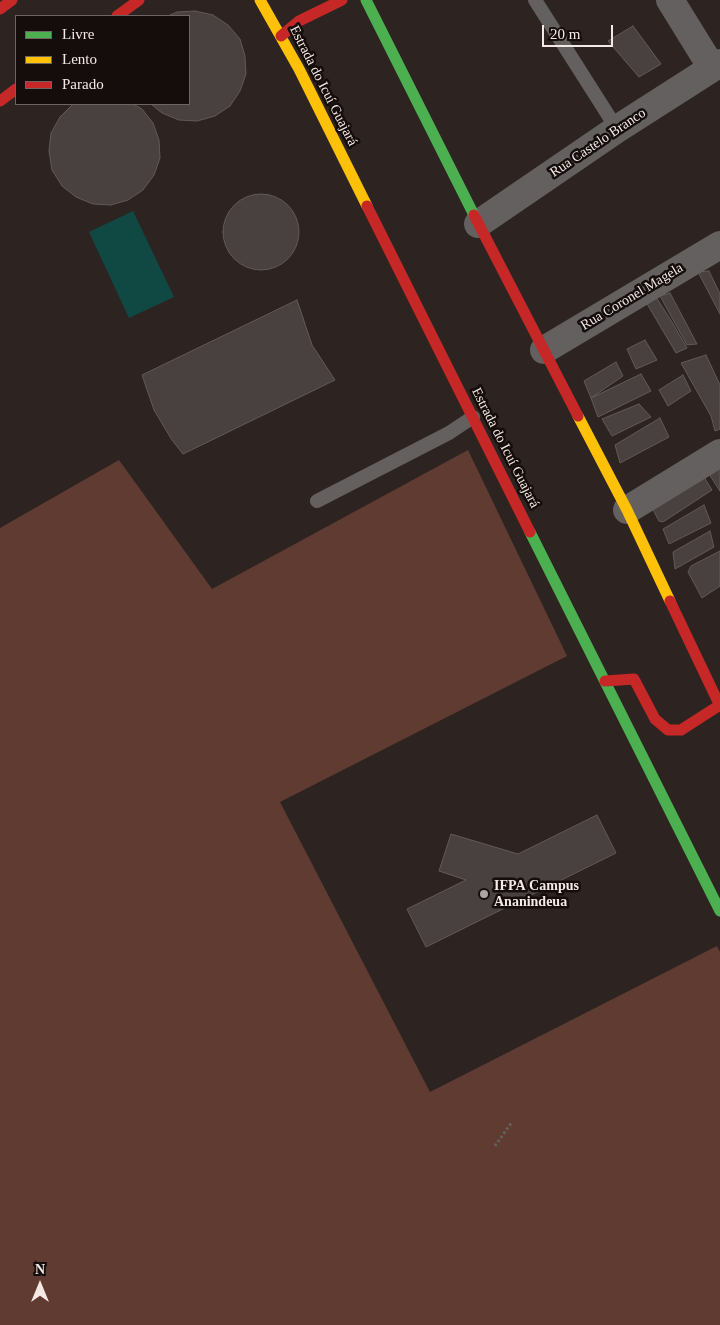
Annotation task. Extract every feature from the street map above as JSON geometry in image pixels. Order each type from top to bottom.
[{"type":"main road","points":[[0,9],[12,0]]},
{"type":"main road","points":[[118,15],[140,0]]},
{"type":"main road","name":"Estrada do Icuí Guajará","points":[[260,0],[281,36],[720,911]]},
{"type":"main road","points":[[281,36],[299,21],[342,0]]},
{"type":"main road","points":[[366,0],[478,224],[628,510],[720,706],[681,730],[668,730],[655,719],[634,678],[605,680]]},
{"type":"main road","points":[[0,101],[15,90]]},
{"type":"street","points":[[670,0],[716,66]]},
{"type":"street","name":"Rua Castelo Branco","points":[[478,224],[618,129],[716,66]]},
{"type":"street","name":"Rua Coronel Magela","points":[[544,350],[720,245]]},
{"type":"street","points":[[628,510],[720,453]]},
{"type":"lane","points":[[535,0],[618,129]]},
{"type":"lane","points":[[316,501],[449,434],[473,417]]},
{"type":"path","points":[[495,1146],[512,1122]]},
{"type":"shaded area","points":[[468,450],[567,656],[280,802],[430,1092],[717,946],[720,952],[720,1325],[0,1325],[0,528],[119,460],[212,589]]},
{"type":"water","points":[[133,211],[174,297],[129,318],[89,232]]},
{"type":"building","points":[[195,11],[213,15],[228,25],[240,39],[245,56],[246,74],[240,91],[230,106],[215,116],[197,121],[179,120],[162,113],[152,105],[190,105],[190,15],[170,15],[177,12]]},
{"type":"building","points":[[633,26],[661,64],[639,77],[608,41]]},
{"type":"building","points":[[72,105],[135,105],[142,109],[153,123],[159,140],[160,158],[154,175],[143,190],[128,200],[111,205],[93,204],[76,197],[62,186],[52,170],[49,151],[51,133],[60,117]]},
{"type":"building","points":[[261,194],[276,197],[288,205],[296,217],[299,232],[296,247],[288,259],[276,267],[261,270],[246,267],[234,259],[226,247],[223,232],[226,217],[234,205],[246,197]]},
{"type":"building","points":[[709,271],[720,294],[720,314],[698,272]]},
{"type":"building","points":[[670,293],[697,344],[687,345],[660,296]]},
{"type":"building","points":[[656,297],[687,348],[676,353],[646,302]]},
{"type":"building","points":[[297,300],[312,345],[335,380],[183,454],[154,410],[142,375]]},
{"type":"building","points":[[645,340],[657,360],[636,369],[627,349]]},
{"type":"building","points":[[706,355],[720,385],[720,429],[715,431],[711,416],[681,363]]},
{"type":"building","points":[[616,362],[623,376],[591,398],[584,381]]},
{"type":"building","points":[[641,374],[651,391],[598,417],[591,398]]},
{"type":"building","points":[[683,375],[691,391],[668,406],[659,390]]},
{"type":"building","points":[[639,404],[651,417],[612,436],[602,419]]},
{"type":"building","points":[[660,418],[669,437],[620,463],[615,445]]},
{"type":"building","points":[[720,460],[720,491],[705,468]]},
{"type":"building","points":[[704,477],[712,490],[663,522],[659,521],[649,502]]},
{"type":"building","points":[[704,505],[711,523],[669,544],[663,529]]},
{"type":"building","points":[[710,531],[714,547],[675,569],[673,552]]},
{"type":"building","points":[[720,551],[720,586],[702,598],[688,572],[691,566]]},
{"type":"building","name":"IFPA Campus Ananindeua","points":[[597,815],[616,853],[426,947],[407,909],[466,880],[439,871],[451,834],[518,854]]},
{"type":"traffic: fast","points":[[366,0],[474,215]]},
{"type":"traffic: fast","points":[[530,532],[720,911]]},
{"type":"traffic: slow","points":[[260,0],[299,69],[367,206]]},
{"type":"traffic: slow","points":[[578,416],[627,510],[670,601]]},
{"type":"traffic: jam","points":[[0,9],[12,0]]},
{"type":"traffic: jam","points":[[118,15],[139,0]]},
{"type":"traffic: jam","points":[[281,36],[299,21],[342,0]]},
{"type":"traffic: jam","points":[[0,101],[15,90]]},
{"type":"traffic: jam","points":[[367,206],[530,532]]},
{"type":"traffic: jam","points":[[474,215],[578,416]]},
{"type":"traffic: jam","points":[[670,601],[720,706]]},
{"type":"traffic: jam","points":[[605,681],[634,679],[655,719],[668,730],[681,730],[720,705]]},
{"type":"place","name":"IFPA Campus Ananindeua","points":[[484,894]]}]
